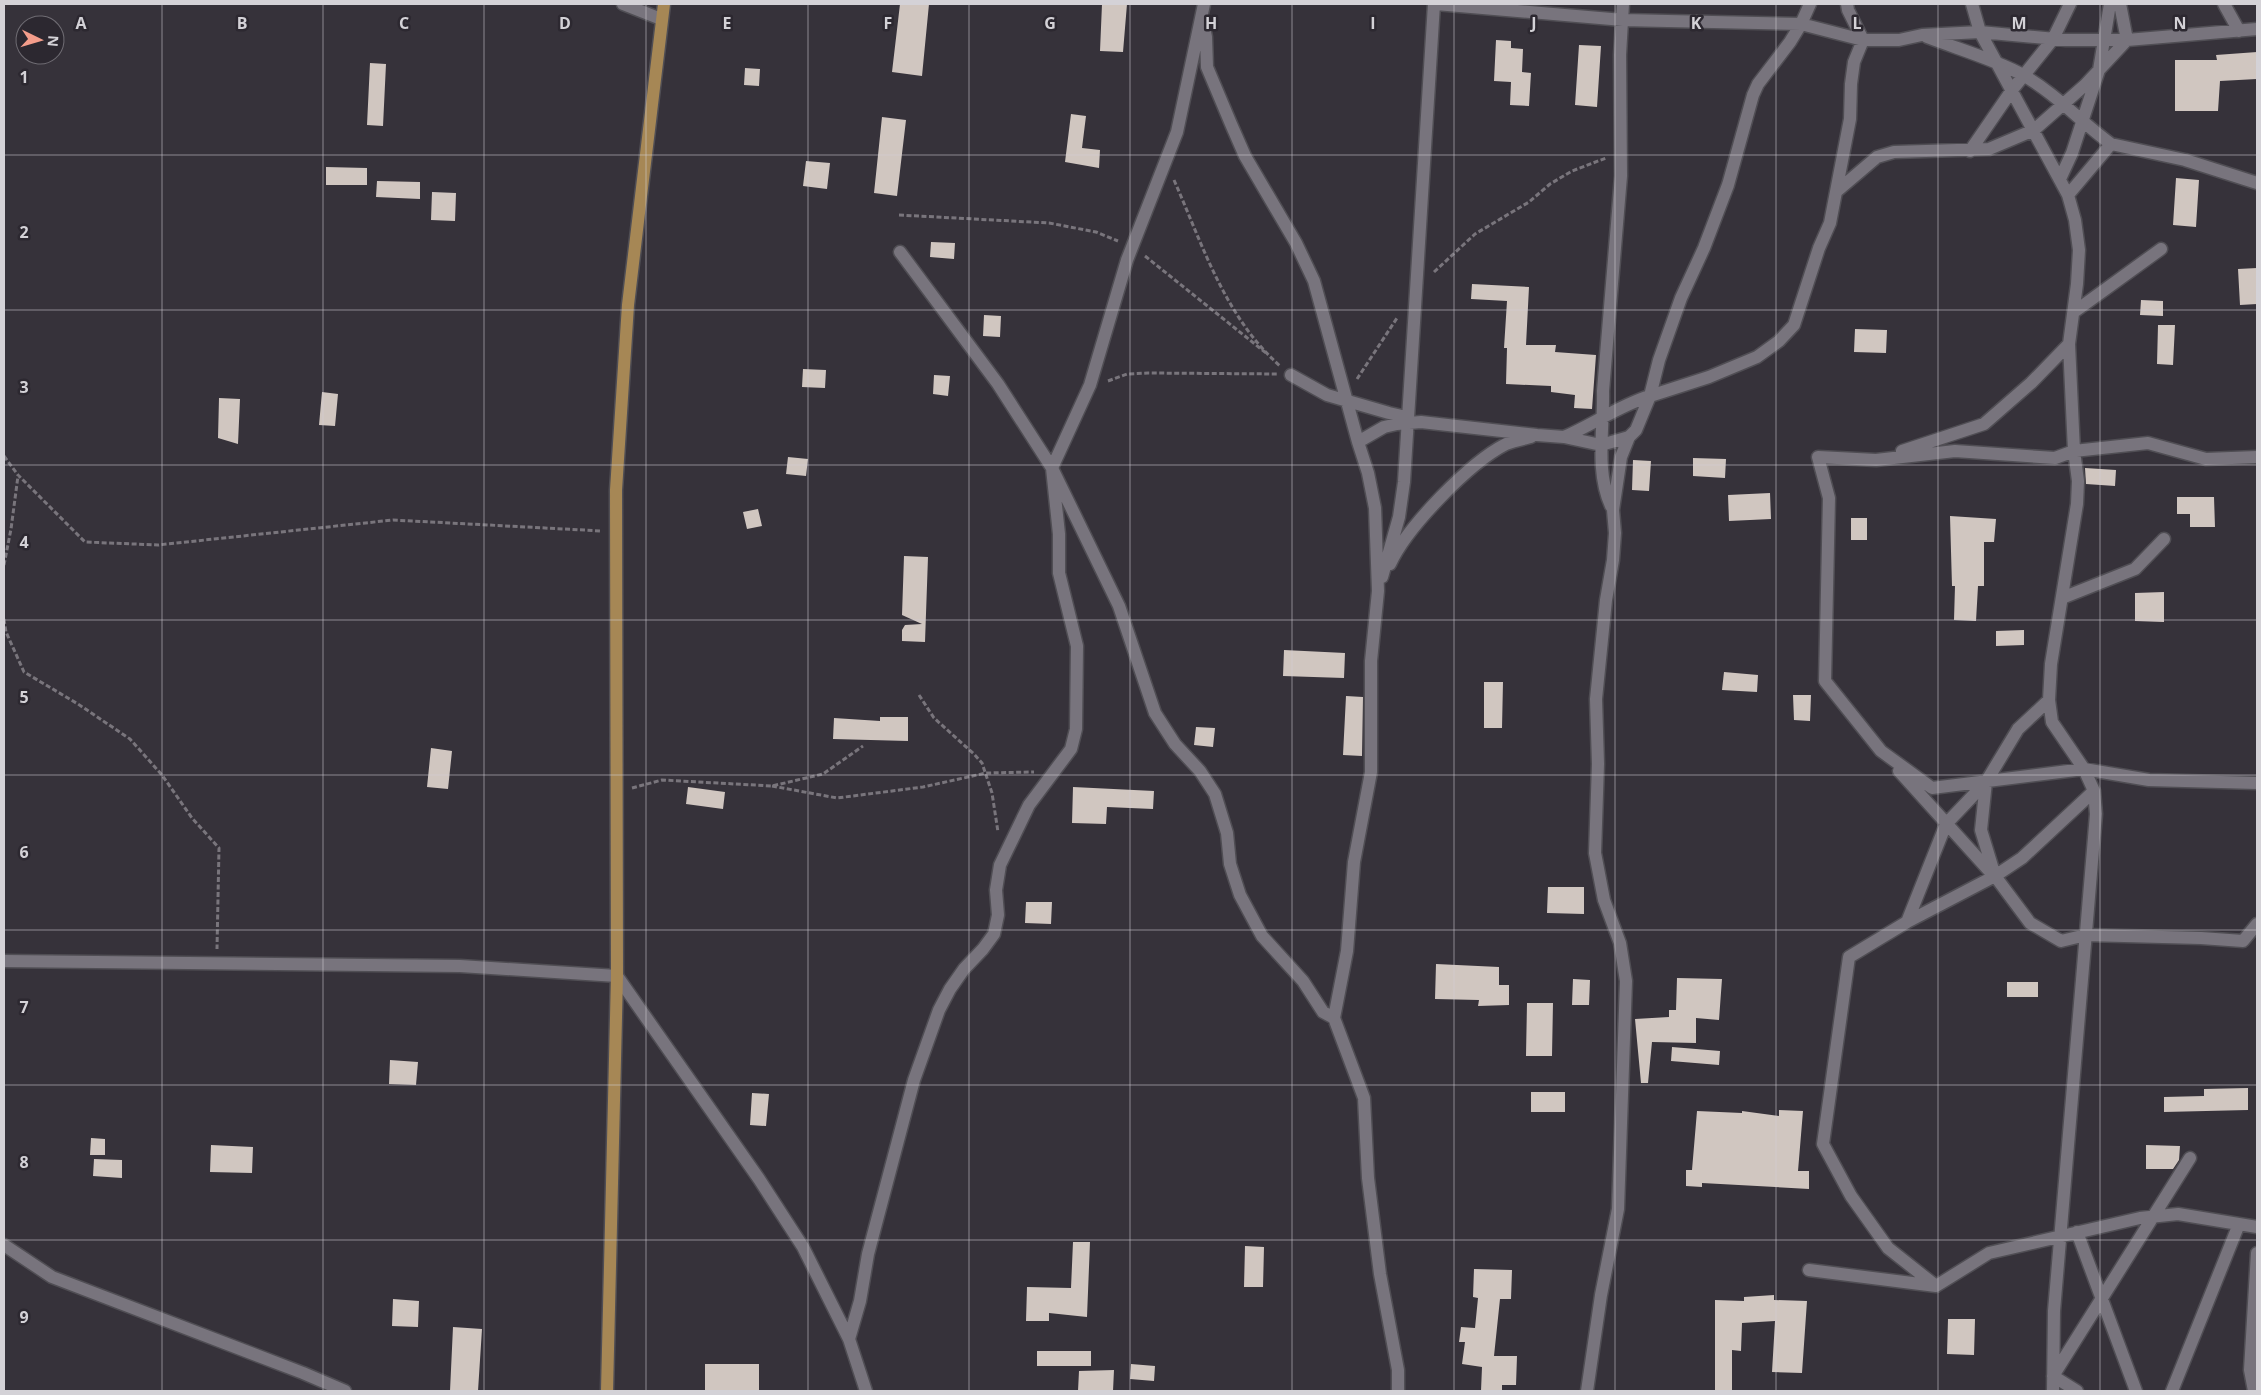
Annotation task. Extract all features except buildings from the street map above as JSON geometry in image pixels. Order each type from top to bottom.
[{"type":"main road","points":[[607,1391],[618,976],[616,532],[628,305],[664,4]]},
{"type":"street","points":[[623,4],[661,18]]},
{"type":"street","points":[[849,1339],[860,1301],[868,1254],[914,1080],[939,1010],[950,990],[994,934],[998,915],[996,890],[1000,866],[1029,805],[1071,749],[1076,729],[1077,646],[1059,573],[1059,534],[1052,468],[1090,385],[1127,260],[1177,132],[1204,4]]},
{"type":"street","points":[[1378,591],[1399,517],[1404,482],[1415,289],[1435,4],[1623,20],[1801,24],[1863,40],[1899,40],[1922,35],[1980,32],[2052,39],[2127,40],[2257,29]]},
{"type":"street","points":[[1613,510],[1608,500],[1602,467],[1601,444],[1604,418],[1603,391],[1621,176],[1620,55],[1623,20],[1622,4]]},
{"type":"street","points":[[1587,1391],[1601,1295],[1618,1208],[1625,990],[1620,943],[1604,900],[1595,853],[1598,764],[1596,699],[1606,600],[1616,533],[1613,510],[1621,457],[1629,437],[1636,430],[1650,396],[1660,360],[1682,298],[1704,248],[1728,185],[1753,95],[1758,84],[1801,24],[1810,4]]},
{"type":"street","points":[[1564,436],[1604,418],[1632,402],[1709,377],[1757,357],[1779,341],[1794,325],[1819,248],[1830,223],[1850,119],[1850,84],[1854,62],[1863,40],[1848,10],[1847,4]]},
{"type":"street","points":[[1972,4],[1980,32],[2068,195],[2075,220],[2079,250],[2074,312],[2069,344],[2074,451],[2078,481],[2077,504],[2051,664],[2049,700],[2052,722],[2084,769],[2094,790],[2096,814],[2054,1311],[2052,1391]]},
{"type":"street","points":[[1970,151],[2012,90],[2052,39],[2070,4]]},
{"type":"street","points":[[2060,179],[2072,153],[2099,70],[2102,40],[2110,4]]},
{"type":"street","points":[[2224,4],[2239,32]]},
{"type":"street","points":[[1837,191],[1877,156],[1894,152],[1989,149],[2034,130],[2064,104],[2127,40],[2123,7]]},
{"type":"street","points":[[1202,18],[1206,37],[1207,67],[1245,156],[1308,266],[1323,309],[1346,400],[1368,473],[1375,508],[1378,591],[1372,661],[1371,772],[1354,862],[1347,951],[1334,1018],[1364,1098],[1368,1178],[1380,1274],[1398,1370],[1398,1391]]},
{"type":"street","points":[[1922,35],[2023,75],[2064,104],[2082,122],[2110,144],[2185,160],[2257,183]]},
{"type":"street","points":[[2068,195],[2110,144]]},
{"type":"street","points":[[2074,312],[2162,249]]},
{"type":"street","points":[[900,252],[998,384],[1052,468],[1119,606],[1155,713],[1175,744],[1200,771],[1215,794],[1226,833],[1230,864],[1240,895],[1262,936],[1303,981],[1323,1012],[1334,1018]]},
{"type":"street","points":[[1876,460],[1984,424],[2031,382],[2069,344]]},
{"type":"street","points":[[1291,375],[1328,396],[1408,419],[1537,435],[1564,436],[1601,444],[1629,437]]},
{"type":"street","points":[[1358,442],[1384,427],[1408,419]]},
{"type":"street","points":[[1378,591],[1394,556],[1411,530],[1471,468],[1507,444],[1537,435]]},
{"type":"street","points":[[2257,457],[2206,459],[2148,443],[2074,451],[2055,458],[1954,451],[1876,460],[1818,457],[1829,498],[1825,681],[1881,751],[1994,876],[2030,923],[2061,941],[2086,935],[2243,941],[2257,924]]},
{"type":"street","points":[[2062,598],[2135,569],[2164,539]]},
{"type":"street","points":[[1907,922],[1946,824],[1986,782],[2018,729],[2049,700]]},
{"type":"street","points":[[1881,751],[1932,788],[2084,769],[2149,780],[2257,783]]},
{"type":"street","points":[[1986,782],[1981,830],[1994,876]]},
{"type":"street","points":[[1936,1286],[1888,1248],[1851,1196],[1823,1144],[1849,958],[1907,922],[1994,876],[2022,858],[2094,790]]},
{"type":"street","points":[[4,961],[460,966],[618,976],[758,1179],[802,1247],[849,1339],[866,1391]]},
{"type":"street","points":[[2053,1376],[2190,1158]]},
{"type":"street","points":[[1809,1270],[1936,1286],[1989,1253],[2060,1235],[2154,1216],[2178,1214],[2257,1227]]},
{"type":"street","points":[[2172,1391],[2239,1224]]},
{"type":"street","points":[[2077,1232],[2136,1391]]},
{"type":"street","points":[[4,1245],[52,1277],[303,1373],[344,1391]]},
{"type":"street","points":[[2254,1391],[2250,1370],[2257,1253]]},
{"type":"street","points":[[2053,1376],[2077,1391]]},
{"type":"path","points":[[1415,289],[1475,234],[1529,202],[1550,184],[1572,171],[1609,157],[1620,146]]},
{"type":"path","points":[[1172,173],[1214,273],[1234,313],[1266,353]]},
{"type":"path","points":[[899,215],[1049,223],[1096,232],[1133,246],[1291,375]]},
{"type":"path","points":[[1346,400],[1364,367],[1399,315]]},
{"type":"path","points":[[1090,385],[1127,374],[1225,372],[1291,375]]},
{"type":"path","points":[[4,456],[18,475],[85,542],[158,545],[393,520],[616,532]]},
{"type":"path","points":[[4,565],[18,475]]},
{"type":"path","points":[[4,619],[6,632],[24,672],[78,704],[130,739],[162,775],[192,818],[219,848],[216,963]]},
{"type":"path","points":[[919,694],[934,718],[974,754],[986,773],[996,814],[1000,866]]},
{"type":"path","points":[[772,786],[823,774],[863,746]]},
{"type":"path","points":[[616,792],[662,780],[772,786],[837,798],[923,787],[986,773],[1030,773],[1056,767]]}]
